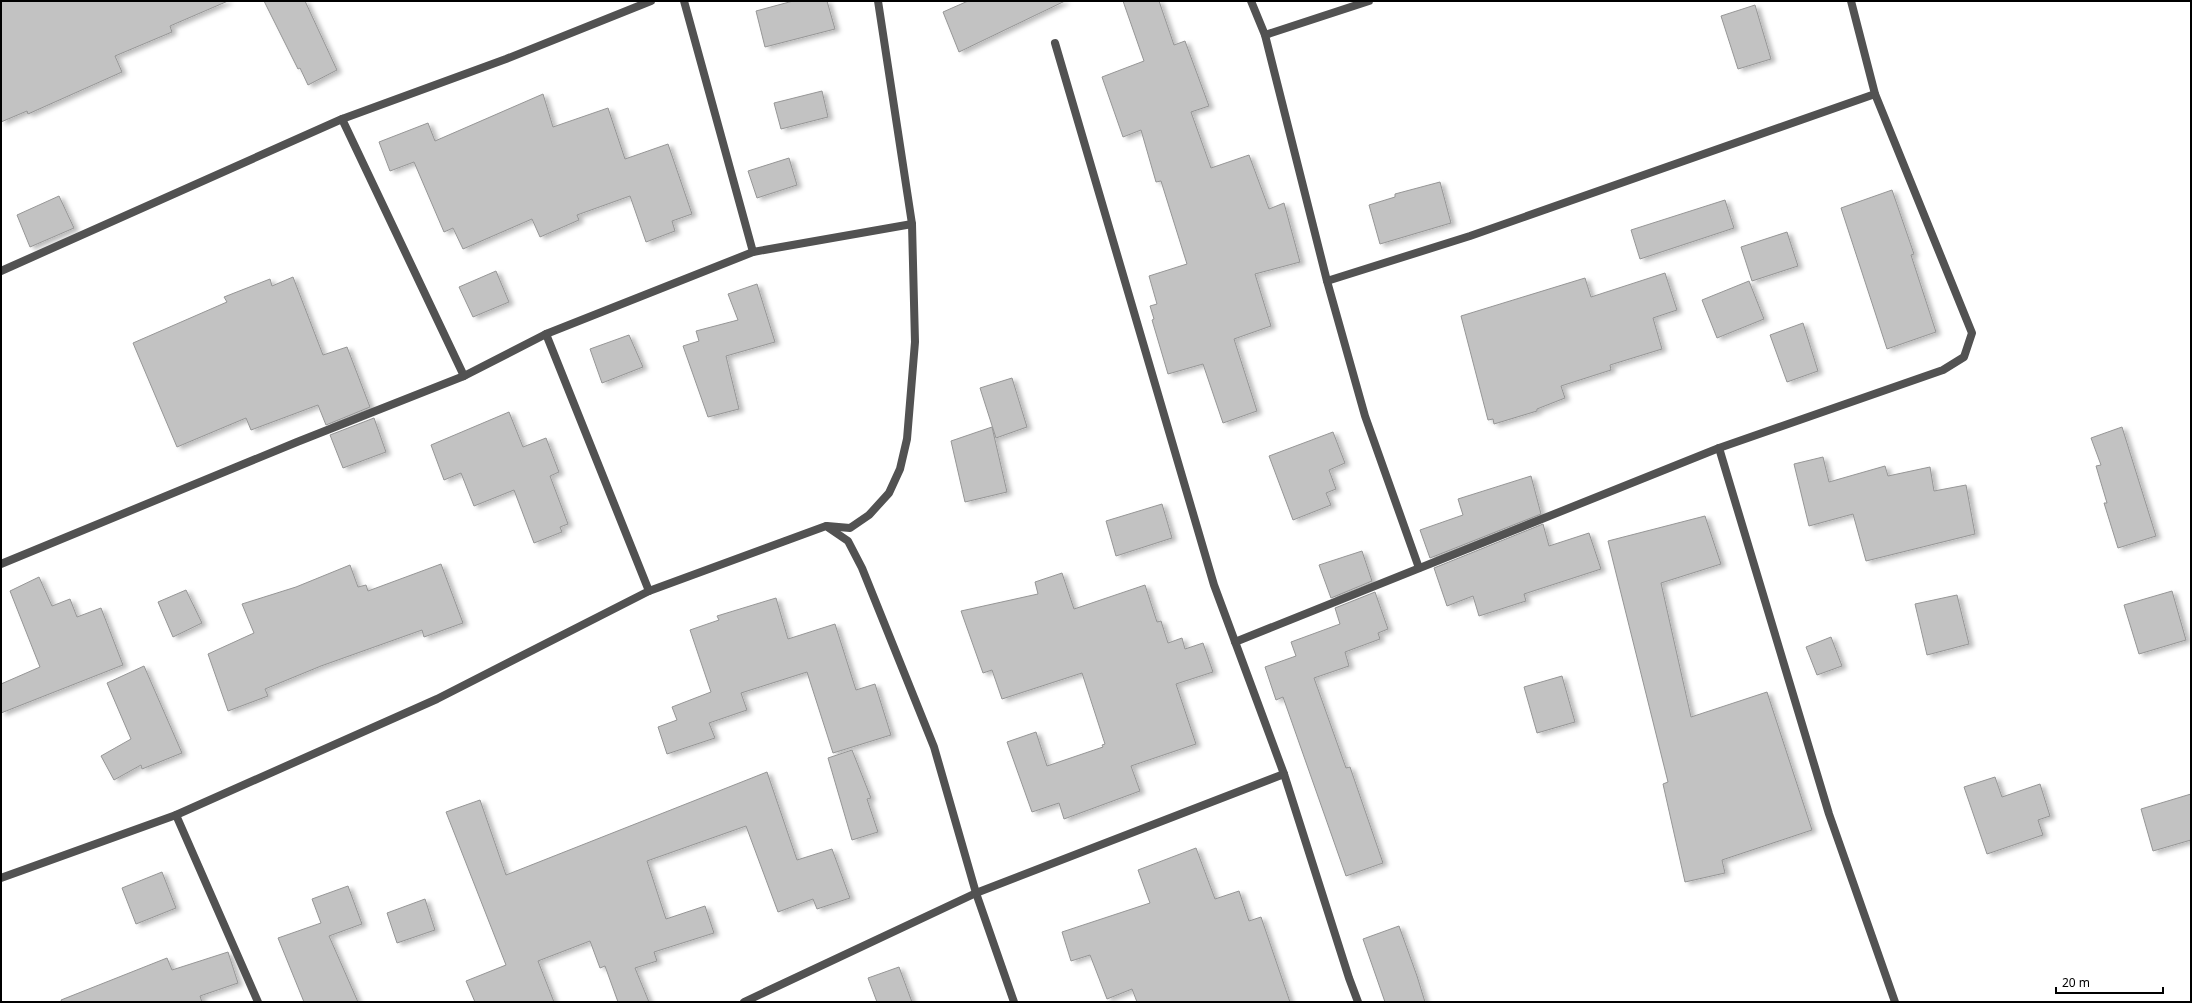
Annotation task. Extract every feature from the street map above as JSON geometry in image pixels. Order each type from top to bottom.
[{"type":"street","points":[[1,271],[342,119],[506,60],[651,1]]},
{"type":"street","points":[[684,1],[753,252]]},
{"type":"street","points":[[1,878],[176,815],[437,699],[649,591],[826,526],[850,528],[869,515],[889,493],[900,469],[907,439],[915,342],[912,224],[878,1]]},
{"type":"street","points":[[1251,1],[1265,35],[1327,281],[1365,416],[1419,568]]},
{"type":"street","points":[[1265,35],[1369,1]]},
{"type":"street","points":[[1235,642],[1719,448],[1943,370],[1964,356],[1972,333],[1875,94],[1851,1]]},
{"type":"street","points":[[1055,43],[1214,585],[1284,774],[1358,1002]]},
{"type":"street","points":[[1327,281],[1470,236],[1875,94]]},
{"type":"street","points":[[342,119],[464,376]]},
{"type":"street","points":[[1,564],[297,442],[464,376],[546,334],[753,252],[912,224]]},
{"type":"street","points":[[546,334],[649,591]]},
{"type":"street","points":[[1719,448],[1829,814],[1895,1002]]},
{"type":"street","points":[[826,526],[848,540],[862,568],[934,747],[976,893],[1014,1002]]},
{"type":"street","points":[[744,1002],[976,893],[1284,774]]},
{"type":"street","points":[[176,815],[258,1002]]},
{"type":"building","points":[[1,1],[228,1],[170,26],[172,32],[115,56],[122,72],[28,114],[27,111],[1,122]]},
{"type":"building","points":[[264,1],[305,1],[337,70],[308,85],[300,68],[298,69]]},
{"type":"building","points":[[793,1],[827,1],[835,29],[765,47],[756,11]]},
{"type":"building","points":[[968,1],[1065,1],[959,52],[943,12]]},
{"type":"building","points":[[1123,1],[1159,1],[1174,45],[1185,41],[1209,106],[1191,112],[1211,168],[1249,155],[1269,209],[1284,203],[1300,262],[1255,274],[1271,326],[1234,339],[1257,411],[1223,423],[1203,364],[1168,374],[1152,320],[1154,319],[1150,306],[1157,304],[1149,276],[1187,264],[1161,181],[1156,182],[1141,130],[1123,137],[1102,77],[1144,61]]},
{"type":"building","points":[[1755,5],[1771,59],[1738,69],[1721,16]]},
{"type":"building","points":[[822,91],[828,117],[781,129],[774,103]]},
{"type":"building","points":[[543,94],[553,127],[608,108],[625,159],[668,144],[692,214],[672,221],[675,231],[646,242],[630,196],[577,215],[579,220],[540,237],[532,219],[463,249],[453,228],[444,232],[414,162],[390,171],[379,142],[428,123],[435,141]]},
{"type":"building","points":[[789,158],[797,185],[757,198],[748,171]]},
{"type":"building","points":[[1440,182],[1451,223],[1380,244],[1369,205],[1395,197],[1395,194]]},
{"type":"building","points":[[1892,190],[1914,254],[1911,255],[1936,332],[1887,349],[1841,208]]},
{"type":"building","points":[[59,196],[74,228],[30,247],[17,215]]},
{"type":"building","points":[[1725,200],[1734,228],[1640,259],[1631,230]]},
{"type":"building","points":[[1787,232],[1798,266],[1752,281],[1741,247]]},
{"type":"building","points":[[496,271],[509,302],[473,317],[459,287]]},
{"type":"building","points":[[1665,273],[1677,310],[1653,318],[1662,349],[1610,365],[1611,370],[1561,386],[1565,398],[1537,409],[1537,411],[1494,424],[1493,419],[1488,420],[1461,316],[1585,278],[1591,297]]},
{"type":"building","points":[[293,277],[323,355],[347,347],[370,407],[326,425],[318,405],[251,430],[246,418],[177,447],[133,343],[227,302],[224,297],[270,279],[272,286]]},
{"type":"building","points":[[1749,281],[1764,319],[1717,338],[1702,300]]},
{"type":"building","points":[[757,284],[775,342],[726,356],[739,409],[708,417],[683,346],[699,341],[696,331],[738,320],[728,294]]},
{"type":"building","points":[[1803,323],[1818,371],[1787,382],[1770,335]]},
{"type":"building","points":[[629,335],[643,367],[602,383],[590,349]]},
{"type":"building","points":[[1012,378],[1027,427],[996,438],[980,388]]},
{"type":"building","points":[[509,412],[523,447],[546,438],[559,472],[550,476],[568,524],[560,527],[562,532],[534,543],[514,490],[474,506],[461,473],[444,480],[431,445]]},
{"type":"building","points":[[374,418],[386,452],[343,468],[330,435]]},
{"type":"building","points":[[992,427],[1007,492],[965,502],[951,441]]},
{"type":"building","points":[[2122,427],[2156,536],[2118,548],[2104,503],[2107,503],[2096,466],[2101,465],[2091,438]]},
{"type":"building","points":[[1333,432],[1345,463],[1329,470],[1336,489],[1326,493],[1331,505],[1293,520],[1269,456]]},
{"type":"building","points":[[1823,457],[1829,482],[1885,466],[1888,476],[1930,467],[1934,491],[1966,485],[1975,534],[1866,561],[1853,514],[1809,526],[1794,464]]},
{"type":"building","points":[[1531,476],[1541,514],[1430,558],[1420,530],[1463,515],[1458,499]]},
{"type":"building","points":[[1162,504],[1172,538],[1116,556],[1106,521]]},
{"type":"building","points":[[1705,516],[1721,564],[1661,583],[1691,717],[1767,692],[1812,830],[1722,860],[1725,873],[1685,882],[1663,784],[1668,782],[1608,541]]},
{"type":"building","points":[[1543,524],[1549,546],[1589,533],[1601,569],[1524,594],[1526,601],[1479,616],[1473,596],[1447,606],[1434,568]]},
{"type":"building","points":[[1362,551],[1372,581],[1331,598],[1319,565]]},
{"type":"building","points":[[441,564],[463,623],[424,637],[422,630],[321,666],[265,689],[268,696],[228,711],[208,654],[254,633],[242,604],[296,587],[350,565],[358,587],[366,585],[368,591]]},
{"type":"building","points":[[1062,573],[1074,609],[1145,585],[1157,622],[1161,621],[1168,643],[1182,638],[1185,649],[1203,643],[1213,672],[1176,684],[1196,744],[1131,766],[1140,791],[1064,819],[1059,803],[1032,812],[1007,742],[1036,732],[1047,766],[1103,747],[1102,745],[1105,744],[1082,673],[1002,699],[992,670],[983,673],[961,611],[1038,594],[1035,582]]},
{"type":"building","points":[[39,577],[52,606],[70,599],[77,617],[101,608],[123,665],[1,713],[1,684],[40,667],[10,591]]},
{"type":"building","points":[[186,590],[202,623],[173,637],[158,602]]},
{"type":"building","points":[[2172,591],[2186,640],[2139,654],[2124,605]]},
{"type":"building","points":[[1375,592],[1388,629],[1378,633],[1380,639],[1345,652],[1349,666],[1314,678],[1346,768],[1350,767],[1383,863],[1346,876],[1283,697],[1276,700],[1265,667],[1296,656],[1291,642],[1340,624],[1335,608]]},
{"type":"building","points":[[1957,595],[1969,644],[1927,655],[1915,604]]},
{"type":"building","points":[[776,598],[788,639],[835,624],[856,690],[875,684],[891,735],[833,753],[807,672],[741,693],[747,710],[709,723],[715,738],[667,754],[658,727],[677,720],[672,707],[711,692],[690,630],[719,620],[717,616]]},
{"type":"building","points":[[1831,637],[1842,666],[1817,675],[1806,647]]},
{"type":"building","points":[[144,666],[182,753],[142,769],[141,765],[114,780],[101,756],[131,739],[107,683]]},
{"type":"building","points":[[1562,676],[1575,722],[1537,733],[1524,687]]},
{"type":"building","points":[[852,750],[871,798],[867,799],[878,832],[852,840],[828,758]]},
{"type":"building","points":[[767,772],[797,860],[832,849],[850,898],[817,909],[813,899],[778,912],[746,826],[647,861],[666,919],[705,906],[714,933],[654,952],[657,961],[635,968],[649,1002],[618,1002],[605,966],[600,968],[590,941],[538,961],[554,1002],[475,1002],[466,981],[506,965],[446,812],[480,800],[506,875]]},
{"type":"building","points":[[1995,777],[2002,797],[2040,784],[2050,816],[2038,820],[2043,835],[1987,854],[1964,787]]},
{"type":"building","points":[[2191,794],[2191,840],[2153,851],[2141,809]]},
{"type":"building","points":[[1196,848],[1215,899],[1239,891],[1249,921],[1261,917],[1290,1002],[1137,1002],[1132,989],[1107,999],[1090,955],[1071,961],[1062,932],[1150,903],[1138,870]]},
{"type":"building","points":[[162,872],[176,908],[136,924],[122,888]]},
{"type":"building","points":[[348,886],[362,924],[329,936],[358,1002],[304,1002],[278,938],[321,923],[312,899]]},
{"type":"building","points":[[425,899],[435,930],[397,943],[387,913]]},
{"type":"building","points":[[1399,926],[1425,1002],[1385,1002],[1363,939]]},
{"type":"building","points":[[228,952],[238,983],[200,996],[202,1002],[62,1002],[61,1000],[167,958],[172,970]]},
{"type":"building","points":[[899,967],[912,1002],[877,1002],[868,978]]}]
